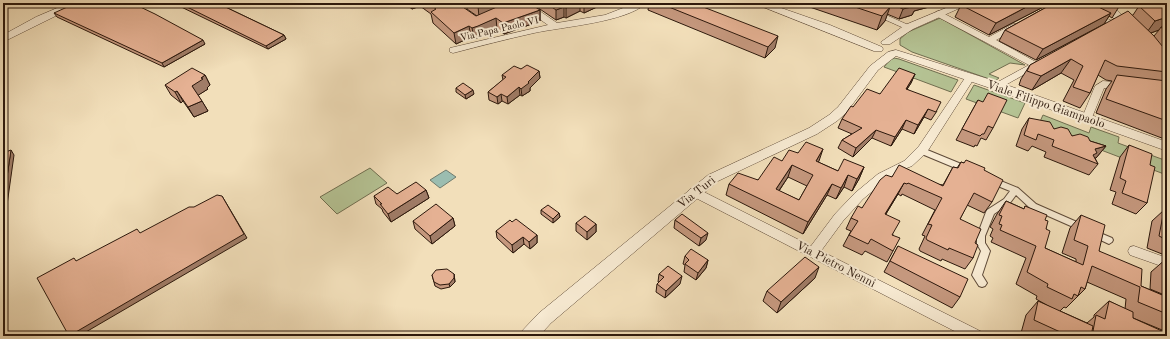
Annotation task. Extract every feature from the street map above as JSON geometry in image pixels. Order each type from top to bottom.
[{"type":"street","points":[[3,39],[40,19],[77,3]]},
{"type":"street","points":[[497,14],[522,3],[556,26]]},
{"type":"street","name":"Via Papa Paolo VI","points":[[453,50],[556,26],[617,15],[642,3]]},
{"type":"street","points":[[758,3],[881,46]]},
{"type":"street","points":[[852,3],[909,27]]},
{"type":"street","points":[[874,68],[881,46],[909,27],[966,3]]},
{"type":"street","points":[[1069,3],[1116,21],[1135,34]]},
{"type":"street","points":[[1104,3],[1116,21]]},
{"type":"street","points":[[940,14],[1034,65]]},
{"type":"street","points":[[988,41],[1027,20]]},
{"type":"street","points":[[1099,30],[1116,21]]},
{"type":"street","name":"Viale Filippo Giampaolo","points":[[881,46],[1167,147]]},
{"type":"street","points":[[874,68],[895,52]]},
{"type":"street","points":[[996,86],[1048,58]]},
{"type":"street","name":"Via Turi","points":[[528,336],[545,318],[694,192],[724,172],[821,126],[842,110],[874,68]]},
{"type":"street","points":[[813,253],[832,224],[876,180],[895,168],[906,165],[920,150],[923,149],[970,77]]},
{"type":"street","points":[[1087,118],[1100,86],[1103,84],[1132,87]]},
{"type":"street","points":[[920,150],[1015,190],[1033,206],[1109,240]]},
{"type":"street","points":[[982,283],[977,275],[986,251],[981,244],[981,236],[990,212],[1007,201],[1015,190]]},
{"type":"street","name":"Via Pietro Nenni","points":[[694,192],[977,336]]},
{"type":"street","points":[[1134,251],[1167,263]]},
{"type":"green space","points":[[940,18],[1025,65],[1010,63],[989,74],[999,78],[995,81],[912,52],[900,45],[900,39],[908,32]]},
{"type":"green space","points":[[894,58],[958,80],[951,92],[884,67]]},
{"type":"green space","points":[[974,85],[1025,103],[1018,118],[966,99]]},
{"type":"green space","points":[[1043,115],[1089,133],[1091,127],[1119,137],[1118,143],[1167,161],[1164,174],[1038,126]]},
{"type":"green space","points":[[370,168],[387,183],[337,214],[320,197]]},
{"type":"shaded area","points":[[446,170],[456,177],[440,188],[430,180]]},
{"type":"building","points":[[76,3],[132,3],[203,40],[162,63],[54,13]]},
{"type":"building","points":[[179,3],[217,3],[284,35],[266,46]]},
{"type":"building","points":[[428,3],[457,3],[476,16],[506,3],[515,3],[520,6],[529,3],[540,10],[503,23],[496,18],[472,28],[469,26],[454,33],[431,12],[436,9]]},
{"type":"building","points":[[473,3],[485,3],[478,6]]},
{"type":"building","points":[[546,3],[576,3],[566,8],[564,7],[556,10]]},
{"type":"building","points":[[659,3],[693,3],[778,36],[768,47]]},
{"type":"building","points":[[843,3],[881,3],[890,7],[882,16]]},
{"type":"building","points":[[889,3],[913,3],[916,6],[903,9]]},
{"type":"building","points":[[965,3],[1034,3],[996,23],[961,5]]},
{"type":"building","points":[[1054,3],[1090,3],[1111,13],[1043,49],[1005,30]]},
{"type":"building","points":[[1148,3],[1167,3],[1167,17],[1155,21],[1139,6]]},
{"type":"building","points":[[1128,11],[1154,36],[1167,52],[1167,72],[1117,66],[1105,60],[1090,93],[1073,87],[1083,66],[1071,59],[1041,76],[1027,71],[1030,65]]},
{"type":"building","points":[[1167,25],[1167,34],[1161,27]]},
{"type":"building","points":[[527,65],[539,71],[528,82],[529,83],[521,89],[519,87],[507,97],[501,94],[497,97],[488,92],[506,77],[502,75],[514,66],[521,69]]},
{"type":"building","points":[[192,68],[205,75],[201,78],[203,79],[192,86],[202,101],[188,107],[177,91],[175,92],[165,85]]},
{"type":"building","points":[[899,68],[915,74],[906,89],[941,102],[936,112],[928,109],[918,125],[906,120],[895,137],[876,130],[856,148],[842,140],[862,128],[842,119],[851,106],[853,107],[867,89],[880,94]]},
{"type":"building","points":[[1117,75],[1167,81],[1167,121],[1106,99]]},
{"type":"building","points":[[463,83],[473,90],[465,95],[456,88]]},
{"type":"building","points":[[988,93],[1007,100],[993,128],[988,126],[984,134],[980,136],[962,129],[978,100],[983,102]]},
{"type":"building","points":[[1029,118],[1050,122],[1054,129],[1061,127],[1068,129],[1072,136],[1080,134],[1088,137],[1090,141],[1106,146],[1095,149],[1097,153],[1093,155],[1098,164],[1052,146],[1054,140],[1038,134],[1036,140],[1024,135]]},
{"type":"building","points":[[806,142],[823,149],[816,161],[838,171],[844,159],[864,167],[857,179],[848,175],[841,188],[832,184],[808,222],[729,184],[738,173],[758,180],[774,157],[782,161],[789,150],[798,153]],"holes":[[[792,165],[813,175],[799,200],[776,189]]]},
{"type":"building","points":[[1129,145],[1152,154],[1150,165],[1155,167],[1147,203],[1122,193],[1126,181],[1120,178]]},
{"type":"building","points":[[11,150],[3,204],[3,153]]},
{"type":"building","points":[[966,160],[985,168],[984,170],[1003,180],[992,202],[974,193],[960,219],[981,229],[975,243],[978,245],[973,258],[949,248],[948,250],[927,240],[926,238],[932,225],[928,224],[942,198],[908,183],[904,183],[885,214],[900,221],[892,235],[900,238],[893,251],[871,239],[868,244],[849,235],[858,221],[851,218],[858,206],[862,208],[880,180],[886,175],[892,177],[899,165],[943,186],[953,167],[958,168],[961,162],[964,163]]},
{"type":"building","points":[[416,182],[426,190],[388,214],[380,204],[382,204],[374,196],[388,187],[397,194]]},
{"type":"building","points":[[217,195],[222,196],[244,234],[69,336],[37,278],[74,258],[76,261],[137,229],[140,233],[189,207],[194,207]]},
{"type":"building","points":[[1006,201],[1024,209],[1025,206],[1047,215],[1045,220],[1048,221],[1046,229],[1050,231],[1045,248],[1083,265],[1088,246],[1074,240],[1081,215],[1105,225],[1099,251],[1142,269],[1141,286],[1167,297],[1167,314],[1138,302],[1140,287],[1092,266],[1085,289],[1081,287],[1078,296],[1074,294],[1072,299],[1047,287],[1048,284],[1027,272],[1036,246],[1000,230],[1002,225],[999,224],[1002,216],[999,215]]},
{"type":"building","points":[[436,204],[453,218],[430,236],[413,221]]},
{"type":"building","points":[[548,205],[559,213],[553,219],[541,210]]},
{"type":"building","points":[[1164,210],[1167,211],[1167,240],[1159,236]]},
{"type":"building","points":[[682,214],[708,233],[701,238],[675,220]]},
{"type":"building","points":[[585,216],[596,224],[587,232],[576,223]]},
{"type":"building","points":[[516,219],[537,235],[529,242],[523,237],[512,245],[496,231],[510,220],[512,222]]},
{"type":"building","points":[[898,246],[968,279],[960,297],[890,261]]},
{"type":"building","points":[[691,249],[708,260],[698,273],[685,264],[689,260],[685,256]]},
{"type":"building","points":[[805,257],[819,267],[781,302],[767,291]]},
{"type":"building","points":[[668,266],[682,276],[666,291],[657,284],[664,277],[659,274]]},
{"type":"building","points":[[447,269],[454,274],[454,278],[449,284],[440,285],[434,282],[432,275],[436,270]]},
{"type":"building","points":[[1038,301],[1093,326],[1091,336],[1069,336],[1034,320]]},
{"type":"building","points":[[1109,301],[1133,312],[1133,318],[1162,331],[1161,336],[1103,336],[1093,331],[1096,315],[1105,319]]}]
